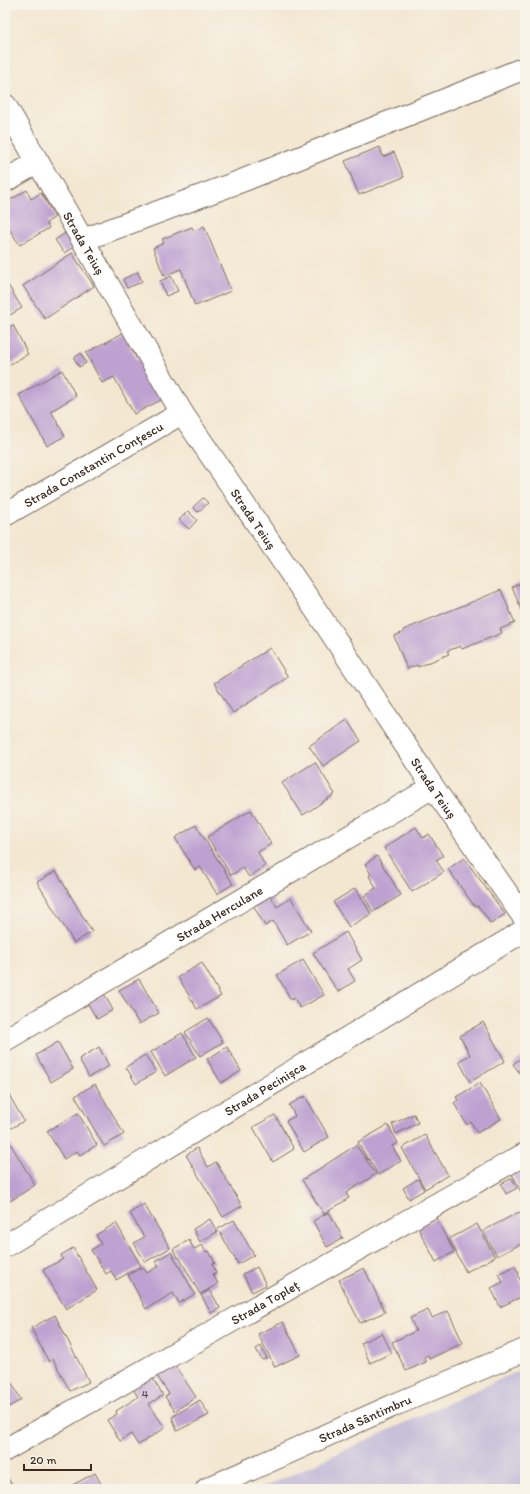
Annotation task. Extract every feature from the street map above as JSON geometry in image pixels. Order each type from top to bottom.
[{"type":"street","points":[[83,240],[244,180],[525,68]]},
{"type":"street","name":"Strada Teiuș","points":[[5,105],[182,413],[326,625],[433,787],[525,919]]},
{"type":"street","points":[[5,181],[38,162]]},
{"type":"street","name":"Strada Constantin Conțescu","points":[[5,515],[182,413]]},
{"type":"street","name":"Strada Herculane","points":[[5,1040],[433,787]]},
{"type":"street","name":"Strada Pecinișca","points":[[5,1246],[525,930]]},
{"type":"street","name":"Strada Topleț","points":[[5,1450],[525,1154]]},
{"type":"street","name":"Strada Sântimbru","points":[[207,1489],[378,1412],[525,1350]]},
{"type":"shaded area","points":[[525,1368],[525,1489],[260,1489]]},
{"type":"building","points":[[380,147],[383,157],[394,152],[404,177],[359,195],[345,161]]},
{"type":"building","points":[[27,190],[31,199],[41,193],[55,217],[46,223],[49,228],[20,245],[5,223],[5,203]]},
{"type":"building","points":[[204,226],[231,291],[195,306],[181,269],[164,276],[153,248],[164,243],[162,239],[192,227],[194,231]]},
{"type":"building","points":[[67,232],[75,246],[64,253],[55,240]]},
{"type":"building","points":[[72,253],[94,286],[45,319],[23,286]]},
{"type":"building","points":[[138,272],[142,282],[127,288],[123,279]]},
{"type":"building","points":[[171,276],[178,291],[166,296],[160,281]]},
{"type":"building","points":[[8,285],[22,308],[5,318],[5,287]]},
{"type":"building","points":[[13,325],[28,354],[5,367],[5,329]]},
{"type":"building","points":[[123,333],[137,359],[141,357],[163,399],[134,414],[114,377],[102,383],[86,353]]},
{"type":"building","points":[[81,353],[86,363],[79,367],[74,358]]},
{"type":"building","points":[[62,370],[76,396],[51,411],[65,436],[47,446],[19,395]]},
{"type":"building","points":[[203,498],[208,503],[198,512],[193,507]]},
{"type":"building","points":[[188,511],[197,520],[189,529],[179,520]]},
{"type":"building","points":[[525,579],[525,618],[512,587],[522,583],[521,581]]},
{"type":"building","points":[[501,590],[515,623],[500,629],[502,633],[462,649],[460,646],[447,651],[449,654],[418,667],[417,665],[407,669],[394,636],[404,632],[403,630]]},
{"type":"building","points":[[270,648],[288,677],[233,713],[214,683]]},
{"type":"building","points":[[347,720],[361,741],[323,766],[309,746]]},
{"type":"building","points":[[525,750],[525,760],[521,752]]},
{"type":"building","points":[[315,762],[335,794],[303,815],[282,783]]},
{"type":"building","points":[[251,810],[271,844],[258,852],[265,866],[249,877],[243,868],[231,875],[207,837]]},
{"type":"building","points":[[196,825],[233,884],[217,894],[200,867],[195,870],[175,838]]},
{"type":"building","points":[[416,827],[423,838],[429,834],[443,856],[436,860],[444,872],[412,892],[384,848]]},
{"type":"building","points":[[377,856],[401,895],[373,912],[364,896],[376,888],[369,876],[371,874],[365,864]]},
{"type":"building","points":[[464,858],[505,914],[491,924],[478,906],[475,907],[448,869]]},
{"type":"building","points":[[56,871],[92,932],[74,943],[37,882]]},
{"type":"building","points":[[356,888],[371,914],[349,927],[333,902]]},
{"type":"building","points":[[270,895],[277,907],[291,898],[311,931],[287,945],[273,921],[265,926],[253,905]]},
{"type":"building","points":[[346,932],[362,960],[348,969],[355,981],[338,992],[313,953]]},
{"type":"building","points":[[303,960],[324,995],[300,1008],[294,998],[291,1000],[277,975]]},
{"type":"building","points":[[202,963],[221,996],[197,1009],[178,977]]},
{"type":"building","points":[[139,979],[159,1013],[139,1024],[119,990]]},
{"type":"building","points":[[104,994],[113,1010],[97,1019],[88,1004]]},
{"type":"building","points":[[208,1018],[223,1042],[200,1056],[185,1032]]},
{"type":"building","points":[[483,1022],[505,1061],[470,1082],[459,1061],[470,1055],[460,1036]]},
{"type":"building","points":[[182,1033],[196,1057],[165,1076],[151,1052]]},
{"type":"building","points":[[58,1042],[73,1069],[51,1082],[36,1055]]},
{"type":"building","points":[[99,1047],[109,1066],[89,1077],[79,1059]]},
{"type":"building","points":[[227,1047],[241,1071],[221,1083],[207,1059]]},
{"type":"building","points":[[145,1055],[156,1072],[136,1084],[126,1067]]},
{"type":"building","points":[[525,1055],[525,1080],[513,1064]]},
{"type":"building","points":[[480,1083],[501,1119],[477,1133],[471,1122],[467,1125],[454,1103],[458,1100],[456,1097]]},
{"type":"building","points":[[95,1084],[124,1134],[104,1146],[75,1096]]},
{"type":"building","points":[[5,1088],[24,1121],[8,1130],[5,1126]]},
{"type":"building","points":[[305,1096],[329,1137],[304,1152],[286,1121],[295,1116],[289,1105]]},
{"type":"building","points":[[78,1113],[97,1145],[80,1155],[77,1151],[64,1159],[47,1131]]},
{"type":"building","points":[[414,1114],[418,1123],[396,1134],[392,1124]]},
{"type":"building","points":[[275,1115],[294,1149],[273,1162],[253,1127]]},
{"type":"building","points":[[388,1125],[398,1143],[392,1146],[401,1161],[378,1175],[358,1142]]},
{"type":"building","points":[[425,1135],[448,1175],[425,1189],[402,1148]]},
{"type":"building","points":[[8,1140],[35,1185],[10,1201],[5,1193],[5,1142]]},
{"type":"building","points":[[356,1145],[376,1174],[346,1193],[349,1198],[324,1214],[302,1180]]},
{"type":"building","points":[[197,1148],[208,1167],[216,1162],[242,1206],[223,1217],[186,1155]]},
{"type":"building","points":[[525,1164],[525,1200],[511,1172]]},
{"type":"building","points":[[512,1178],[517,1188],[506,1194],[501,1184]]},
{"type":"building","points":[[418,1179],[424,1190],[409,1199],[403,1188]]},
{"type":"building","points":[[144,1204],[170,1248],[145,1262],[134,1243],[144,1237],[130,1213]]},
{"type":"building","points":[[329,1212],[343,1238],[327,1247],[313,1221]]},
{"type":"building","points":[[519,1212],[522,1218],[525,1217],[525,1242],[497,1256],[483,1231]]},
{"type":"building","points":[[436,1218],[454,1252],[436,1262],[418,1228]]},
{"type":"building","points":[[210,1219],[217,1232],[200,1242],[193,1229]]},
{"type":"building","points":[[234,1220],[254,1255],[238,1264],[218,1229]]},
{"type":"building","points":[[116,1223],[141,1266],[116,1280],[111,1271],[106,1274],[91,1250],[101,1244],[96,1235]]},
{"type":"building","points":[[477,1224],[495,1257],[466,1272],[449,1239]]},
{"type":"building","points":[[189,1240],[194,1249],[202,1245],[206,1252],[209,1251],[215,1263],[212,1264],[216,1272],[213,1274],[218,1284],[200,1294],[173,1249]]},
{"type":"building","points":[[73,1248],[97,1290],[66,1309],[43,1270],[63,1259],[61,1255]]},
{"type":"building","points":[[171,1252],[195,1294],[179,1303],[173,1293],[146,1309],[128,1275],[143,1267],[147,1273],[159,1266],[156,1261]]},
{"type":"building","points":[[515,1266],[525,1291],[525,1295],[500,1307],[491,1288],[503,1282],[498,1274]]},
{"type":"building","points":[[257,1267],[266,1285],[252,1292],[243,1274]]},
{"type":"building","points":[[364,1268],[385,1312],[360,1323],[339,1280]]},
{"type":"building","points":[[210,1290],[220,1308],[211,1313],[201,1295]]},
{"type":"building","points":[[428,1310],[432,1318],[448,1311],[463,1343],[429,1359],[428,1355],[424,1357],[426,1362],[406,1371],[392,1342],[416,1331],[410,1318]]},
{"type":"building","points":[[55,1315],[89,1382],[70,1391],[53,1359],[49,1362],[31,1328]]},
{"type":"building","points":[[283,1322],[300,1355],[275,1367],[258,1334]]},
{"type":"building","points":[[382,1333],[392,1353],[370,1363],[361,1343]]},
{"type":"building","points":[[261,1346],[267,1358],[262,1360],[256,1349]]},
{"type":"building","points":[[174,1364],[196,1397],[175,1411],[165,1397],[169,1394],[157,1376]]},
{"type":"building","points":[[5,1370],[21,1400],[5,1409]]},
{"type":"building","points":[[150,1375],[163,1395],[149,1404],[165,1428],[138,1445],[131,1434],[120,1441],[107,1420],[117,1414],[116,1411],[138,1397],[132,1387]]},
{"type":"building","points":[[200,1400],[209,1415],[177,1431],[172,1417]]},
{"type":"building","points":[[95,1473],[104,1489],[65,1489]]},
{"type":"building","points":[[5,1474],[15,1489],[5,1489]]}]
